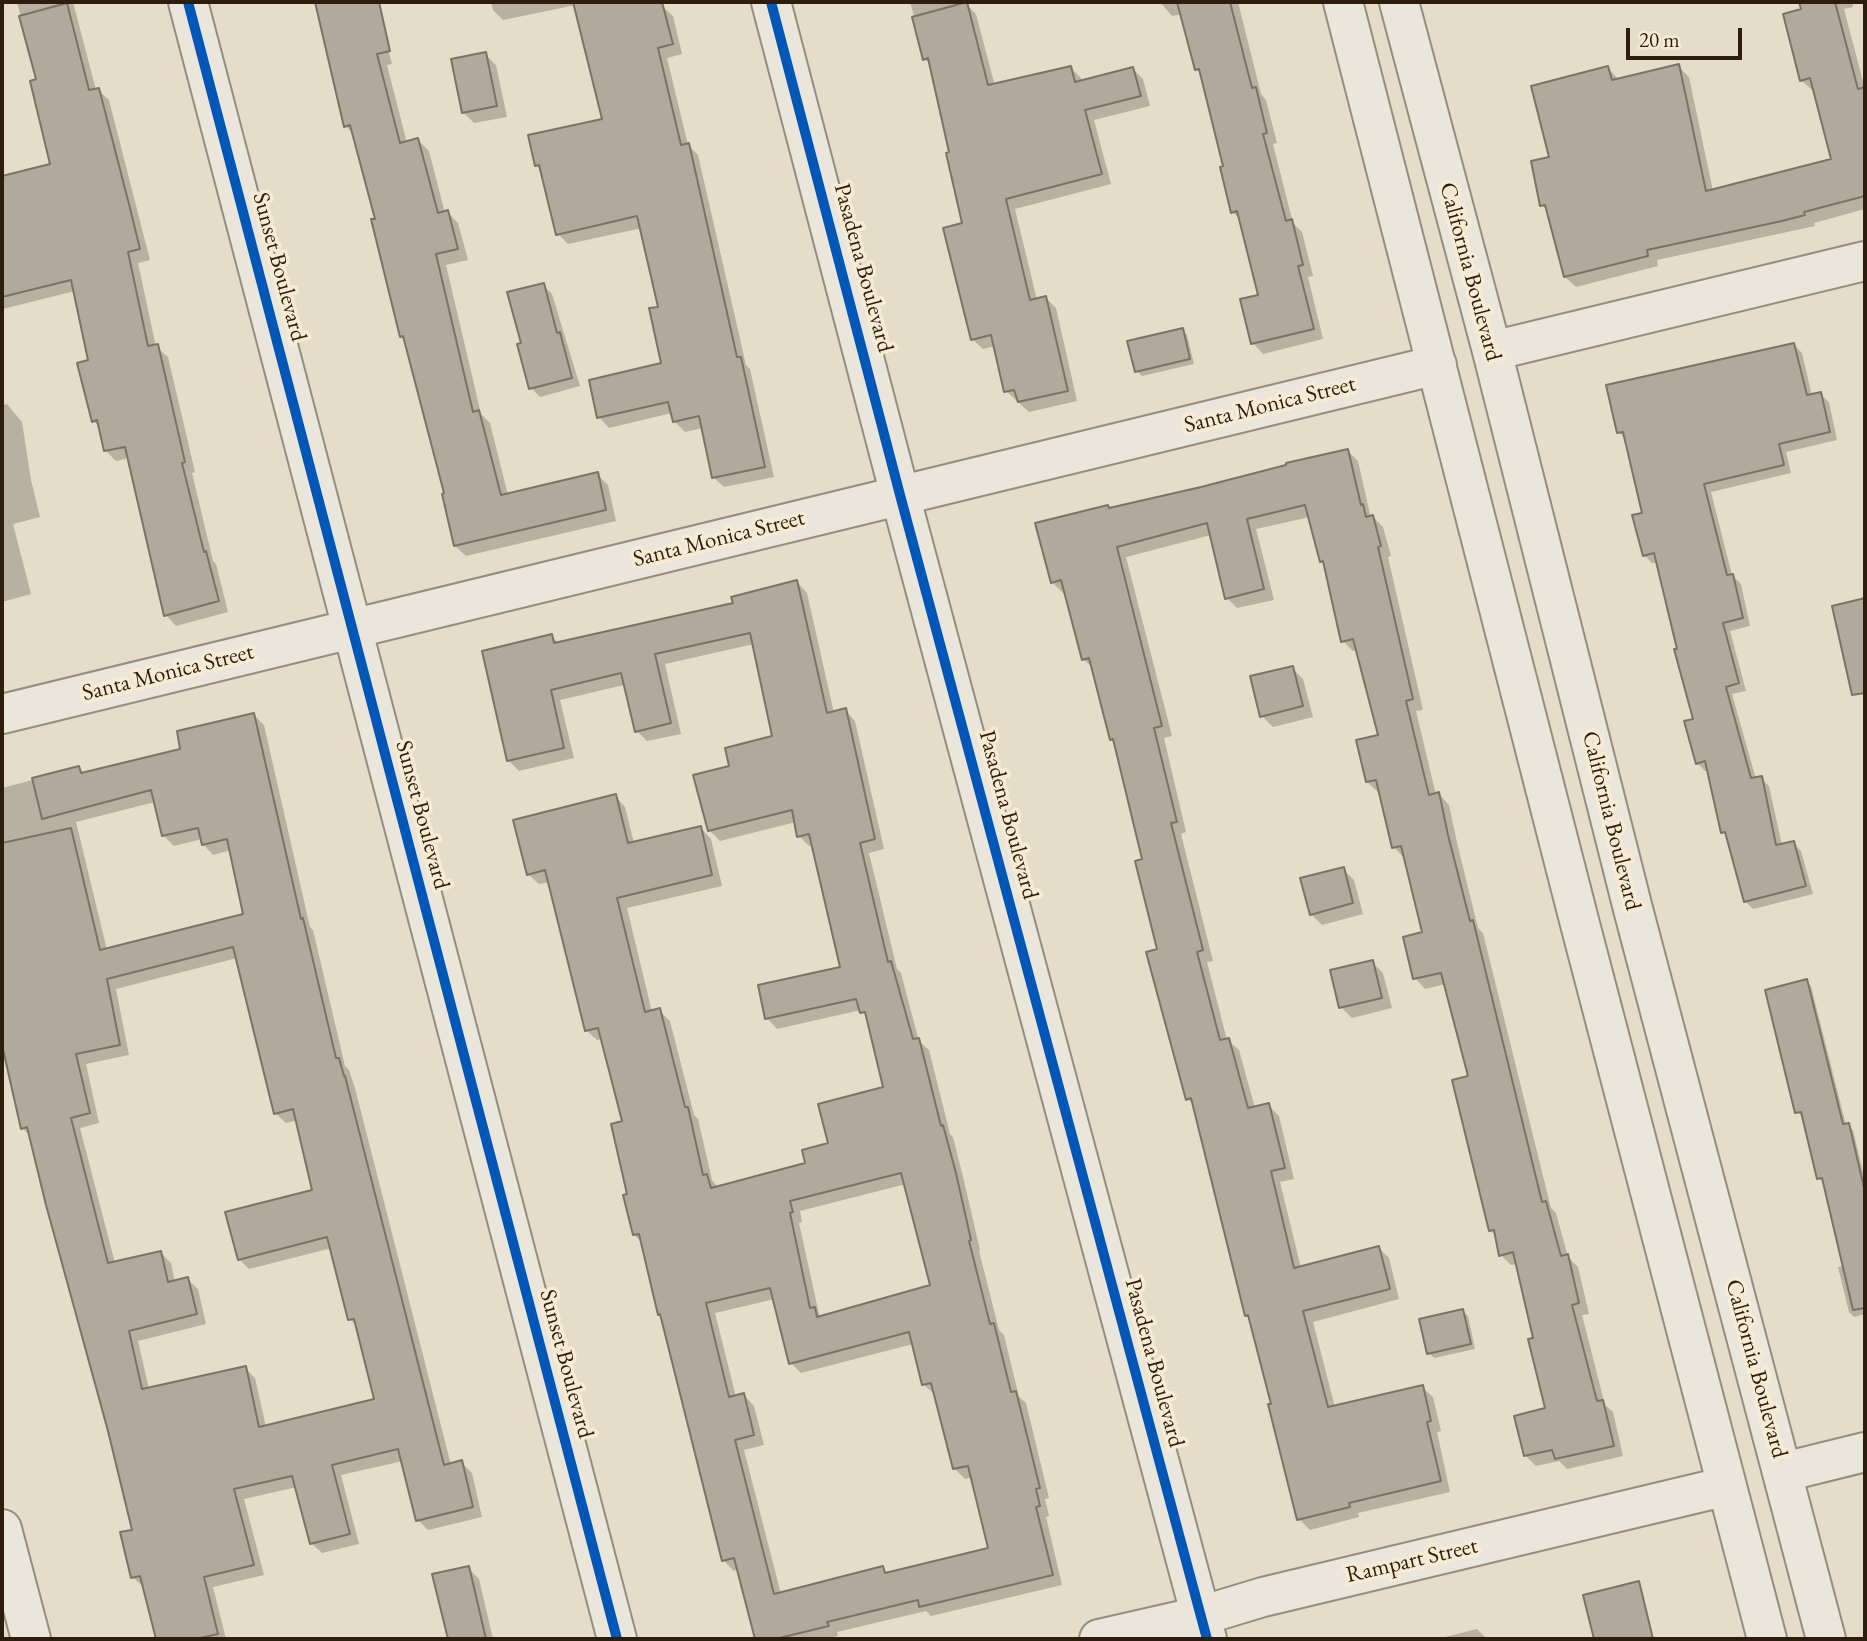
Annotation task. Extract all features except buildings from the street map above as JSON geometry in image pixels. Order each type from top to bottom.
[{"type":"street","name":"Sunset Boulevard","points":[[188,2],[617,1639]]},
{"type":"street","name":"Pasadena Boulevard","points":[[771,2],[1203,1628]]},
{"type":"street","points":[[1343,2],[1767,1639]]},
{"type":"street","name":"California Boulevard","points":[[1399,2],[1492,351],[1633,909],[1826,1639]]},
{"type":"street","points":[[1437,365],[1459,390],[1479,384],[1492,351],[1865,261]]},
{"type":"street","name":"Santa Monica Street","points":[[2,714],[1437,365]]},
{"type":"street","points":[[1580,924],[1633,909]]},
{"type":"street","points":[[1727,1486],[1756,1514],[1771,1510],[1784,1472],[1865,1452]]},
{"type":"street","name":"Rampart Street","points":[[1098,1639],[1203,1628],[1263,1597],[1727,1486]]},
{"type":"street","points":[[2,1529],[31,1639]]},
{"type":"cycle path","points":[[188,2],[617,1639]]},
{"type":"cycle path","points":[[771,2],[900,495],[1207,1639]]}]
